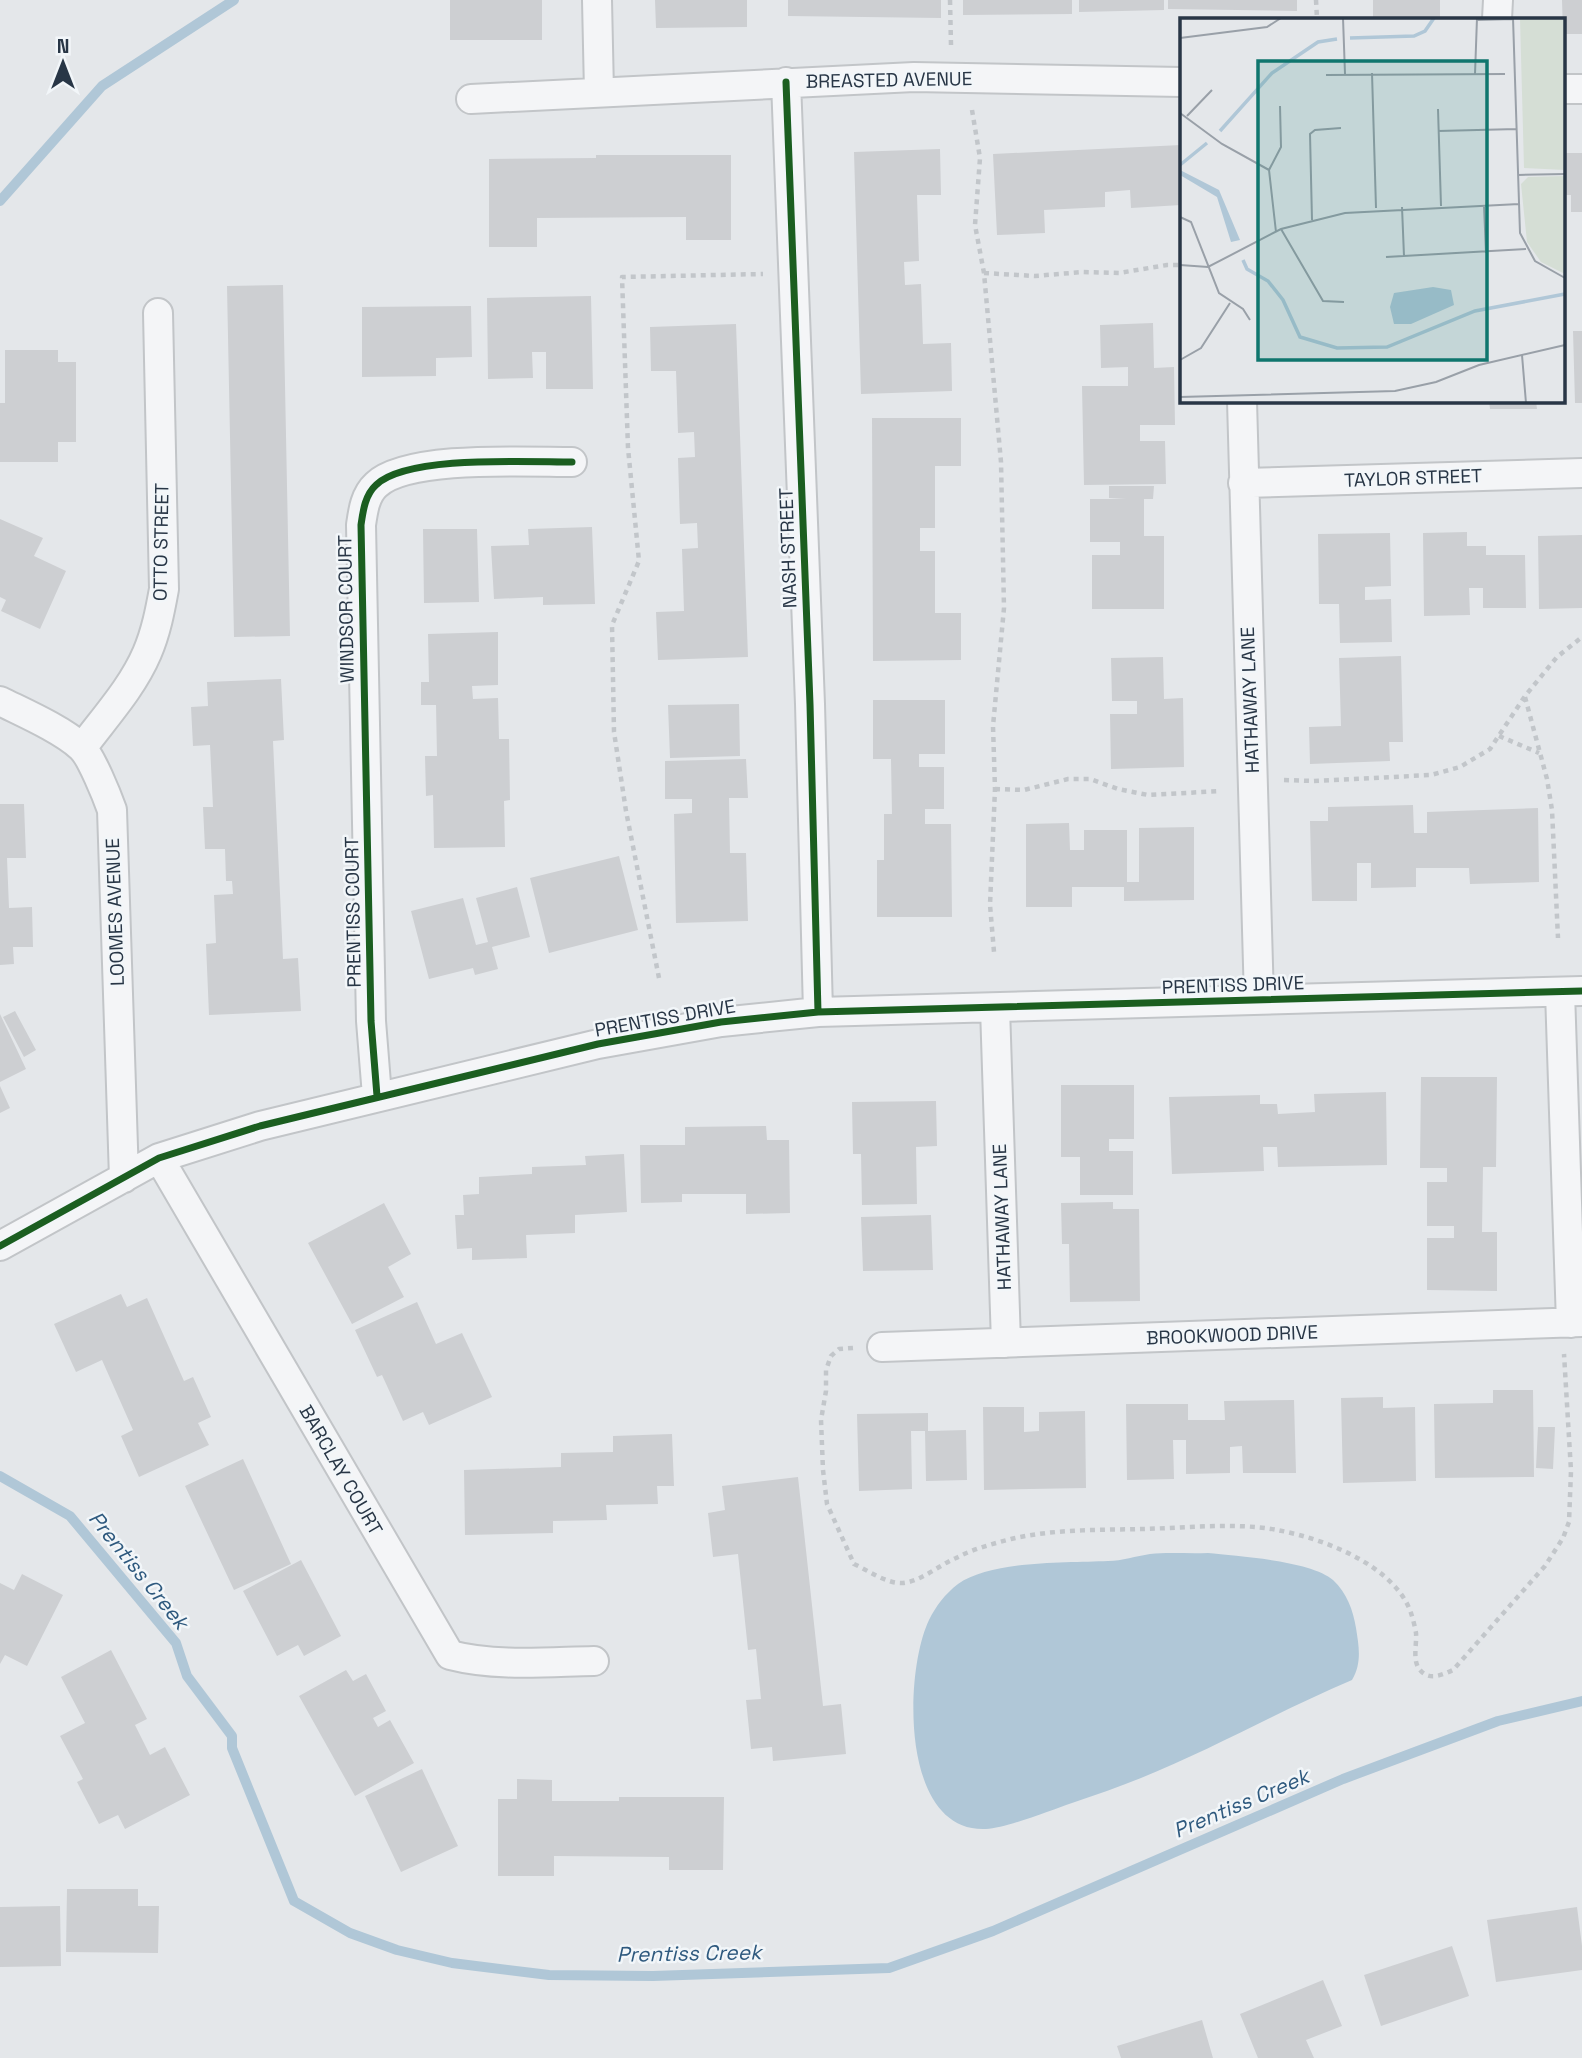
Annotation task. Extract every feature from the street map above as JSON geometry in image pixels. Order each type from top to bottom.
[{"type":"street","points":[[597,0],[599,92]]},
{"type":"street","points":[[1497,0],[1497,18]]},
{"type":"street","name":"BREASTED AVENUE","points":[[471,99],[914,77],[1180,82]]},
{"type":"street","name":"NASH STREET","points":[[786,82],[810,704],[818,1012]]},
{"type":"street","points":[[1564,89],[1582,89]]},
{"type":"street","name":"OTTO STREET","points":[[82,748],[133,679],[158,624],[164,589],[158,313]]},
{"type":"street","name":"HATHAWAY LANE","points":[[1242,402],[1259,1000]]},
{"type":"street","name":"WINDSOR COURT","points":[[364,727],[360,525],[363,506],[374,486],[394,472],[433,464],[572,462]]},
{"type":"street","name":"TAYLOR STREET","points":[[1243,483],[1582,473]]},
{"type":"street","name":"LOOMES AVENUE","points":[[0,701],[38,720],[82,748],[107,794],[112,810],[124,1178]]},
{"type":"street","name":"PRENTISS COURT","points":[[364,727],[371,1021],[377,1096]]},
{"type":"street","points":[[1571,992],[1576,1322]]},
{"type":"street","name":"PRENTISS DRIVE","points":[[0,1246],[159,1158],[260,1126],[598,1044],[721,1023],[818,1012],[1571,992]]},
{"type":"street","name":"HATHAWAY LANE","points":[[995,1008],[1006,1343]]},
{"type":"street","name":"BARCLAY COURT","points":[[159,1158],[450,1655],[494,1663],[594,1661]]},
{"type":"street","name":"BROOKWOOD DRIVE","points":[[882,1347],[1576,1322]]},
{"type":"path","points":[[950,0],[951,50],[977,130],[980,158],[975,225],[984,273],[1001,462],[1004,608],[993,726],[995,789],[990,905],[993,952]]},
{"type":"path","points":[[1316,0],[1317,18]]},
{"type":"path","points":[[984,273],[1035,276],[1083,272],[1119,273],[1180,265]]},
{"type":"path","points":[[659,978],[626,811],[614,732],[612,625],[639,561],[628,448],[622,277],[794,273]]},
{"type":"path","points":[[995,789],[1024,790],[1068,779],[1090,779],[1118,789],[1148,795],[1252,790],[1280,779],[1313,781],[1431,775],[1460,767],[1490,749],[1525,696],[1557,657],[1582,637]]},
{"type":"path","points":[[1525,696],[1552,810],[1558,938]]},
{"type":"path","points":[[1498,736],[1540,754]]},
{"type":"path","points":[[882,1347],[839,1349],[831,1356],[826,1370],[821,1420],[823,1470],[828,1504],[854,1564],[901,1583],[929,1573],[977,1548],[1014,1538],[1049,1533],[1255,1527],[1303,1534],[1337,1547],[1367,1563],[1392,1585],[1409,1609],[1416,1631],[1416,1664],[1427,1676],[1439,1676],[1453,1670],[1545,1566],[1563,1538],[1569,1522],[1571,1471],[1564,1349],[1576,1322]]},
{"type":"water","points":[[1157,1553],[1208,1553],[1292,1564],[1309,1568],[1333,1580],[1349,1602],[1356,1628],[1358,1661],[1352,1680],[1168,1767],[1017,1822],[986,1829],[958,1823],[937,1805],[924,1778],[916,1745],[913,1710],[915,1675],[921,1644],[929,1620],[949,1592],[973,1576],[1010,1567],[1113,1561]]},
{"type":"building","points":[[450,0],[542,0],[542,40],[450,40]]},
{"type":"building","points":[[655,0],[747,0],[747,27],[656,28]]},
{"type":"building","points":[[788,0],[941,0],[941,18],[788,16]]},
{"type":"building","points":[[963,0],[1072,0],[1072,14],[963,15]]},
{"type":"building","points":[[1079,0],[1164,0],[1164,10],[1079,12]]},
{"type":"building","points":[[1168,0],[1297,0],[1297,11],[1168,9]]},
{"type":"building","points":[[1373,0],[1440,0],[1440,18],[1373,18]]},
{"type":"building","points":[[1562,0],[1582,0],[1582,34],[1564,34]]},
{"type":"building","points":[[1180,145],[1180,205],[1131,208],[1130,190],[1105,192],[1105,207],[1044,210],[1045,233],[997,235],[993,154]]},
{"type":"building","points":[[940,149],[941,195],[917,195],[919,261],[904,262],[905,285],[921,284],[923,344],[951,343],[952,391],[861,394],[854,152]]},
{"type":"building","points":[[1564,153],[1582,153],[1582,212],[1571,212],[1571,195],[1564,195]]},
{"type":"building","points":[[596,155],[731,155],[731,240],[686,240],[686,217],[537,218],[537,247],[489,247],[489,159],[596,158]]},
{"type":"building","points":[[283,285],[290,636],[234,637],[227,286]]},
{"type":"building","points":[[591,296],[593,389],[546,389],[546,352],[532,352],[533,378],[488,379],[487,298]]},
{"type":"building","points":[[471,306],[472,357],[436,358],[436,376],[362,377],[362,307]]},
{"type":"building","points":[[1153,323],[1154,368],[1174,367],[1175,425],[1140,425],[1140,441],[1165,441],[1166,484],[1084,485],[1082,386],[1128,386],[1128,367],[1101,368],[1100,325]]},
{"type":"building","points":[[736,324],[748,657],[658,660],[656,612],[684,611],[682,549],[698,548],[697,523],[680,524],[678,458],[695,457],[694,432],[678,433],[676,371],[651,371],[650,327]]},
{"type":"building","points":[[1573,331],[1582,331],[1582,403],[1575,403]]},
{"type":"building","points":[[5,350],[58,350],[58,362],[76,362],[76,442],[58,442],[58,462],[0,462],[0,403],[5,403]]},
{"type":"building","points":[[1489,402],[1536,402],[1537,409],[1490,409]]},
{"type":"building","points":[[872,418],[961,418],[961,466],[935,466],[935,528],[920,528],[920,551],[935,551],[935,613],[961,613],[961,660],[873,661]]},
{"type":"building","points":[[1109,486],[1154,486],[1153,499],[1144,499],[1144,536],[1164,536],[1164,609],[1092,609],[1092,555],[1120,555],[1120,542],[1090,542],[1090,499],[1126,499],[1109,498]]},
{"type":"building","points":[[0,519],[43,538],[34,556],[66,571],[40,629],[1,611],[6,600],[0,597]]},
{"type":"building","points":[[592,527],[595,604],[543,605],[543,597],[494,599],[491,546],[529,545],[528,529]]},
{"type":"building","points":[[423,529],[477,529],[479,602],[424,603]]},
{"type":"building","points":[[1467,532],[1467,546],[1486,546],[1486,555],[1525,555],[1526,608],[1483,608],[1483,588],[1469,588],[1470,615],[1424,616],[1423,533]]},
{"type":"building","points":[[1390,533],[1391,586],[1365,587],[1365,600],[1391,599],[1392,642],[1340,643],[1339,604],[1319,604],[1318,534]]},
{"type":"building","points":[[1582,535],[1582,608],[1539,609],[1538,536]]},
{"type":"building","points":[[498,632],[498,685],[472,686],[473,699],[498,698],[499,739],[509,739],[510,800],[504,801],[505,847],[434,848],[433,795],[426,796],[425,756],[437,756],[436,705],[421,705],[421,682],[429,682],[428,634]]},
{"type":"building","points":[[1401,656],[1403,742],[1389,742],[1390,761],[1310,764],[1309,727],[1341,726],[1339,658]]},
{"type":"building","points":[[1163,657],[1164,699],[1183,698],[1184,767],[1111,769],[1110,714],[1137,714],[1137,701],[1112,701],[1111,658]]},
{"type":"building","points":[[281,679],[284,740],[273,741],[283,959],[298,958],[301,1011],[209,1015],[206,944],[216,943],[214,895],[233,894],[232,881],[226,881],[225,849],[205,849],[203,807],[213,807],[210,745],[193,746],[191,707],[208,706],[207,682]]},
{"type":"building","points":[[873,700],[945,700],[945,754],[919,754],[919,767],[944,767],[944,809],[925,809],[925,824],[951,824],[952,917],[877,917],[877,860],[884,860],[884,814],[892,814],[891,759],[873,759]]},
{"type":"building","points":[[739,704],[740,756],[670,758],[668,705]]},
{"type":"building","points":[[746,759],[748,798],[729,798],[730,853],[746,853],[748,921],[676,923],[674,814],[692,813],[692,799],[665,799],[665,761]]},
{"type":"building","points":[[0,804],[24,804],[26,858],[7,858],[9,908],[32,907],[33,947],[13,947],[14,964],[0,965]]},
{"type":"building","points":[[1413,805],[1414,833],[1427,833],[1427,812],[1538,808],[1539,882],[1470,884],[1469,868],[1416,868],[1416,887],[1371,888],[1371,863],[1357,863],[1357,901],[1312,901],[1310,821],[1328,821],[1328,807]]},
{"type":"building","points":[[1069,823],[1070,850],[1084,850],[1084,830],[1127,830],[1127,882],[1139,882],[1139,828],[1194,827],[1194,900],[1124,901],[1124,887],[1072,887],[1072,907],[1026,907],[1026,824]]},
{"type":"building","points":[[619,856],[638,930],[549,953],[530,878]]},
{"type":"building","points":[[517,887],[530,937],[492,947],[498,969],[475,975],[473,968],[429,979],[411,911],[463,898],[476,945],[488,942],[476,898]]},
{"type":"building","points":[[15,1011],[36,1050],[24,1057],[3,1017]]},
{"type":"building","points":[[0,1014],[26,1069],[0,1082]]},
{"type":"building","points":[[1421,1077],[1497,1077],[1496,1167],[1483,1167],[1482,1232],[1497,1232],[1497,1291],[1427,1290],[1427,1238],[1454,1238],[1454,1226],[1427,1226],[1427,1182],[1447,1182],[1447,1168],[1420,1168]]},
{"type":"building","points":[[1061,1085],[1134,1085],[1134,1139],[1109,1139],[1109,1151],[1133,1151],[1133,1195],[1080,1195],[1080,1157],[1061,1157]]},
{"type":"building","points":[[0,1086],[10,1108],[0,1113]]},
{"type":"building","points":[[1386,1092],[1387,1165],[1278,1167],[1277,1147],[1263,1147],[1264,1171],[1172,1174],[1169,1097],[1260,1095],[1260,1104],[1277,1104],[1278,1114],[1315,1112],[1314,1094]]},
{"type":"building","points":[[936,1101],[937,1146],[916,1147],[917,1204],[862,1205],[861,1154],[853,1154],[852,1102]]},
{"type":"building","points":[[766,1126],[767,1140],[789,1140],[790,1213],[746,1214],[746,1194],[682,1194],[682,1202],[641,1203],[640,1145],[685,1145],[685,1127]]},
{"type":"building","points":[[624,1154],[627,1212],[575,1215],[575,1233],[526,1235],[527,1258],[472,1260],[472,1248],[457,1249],[455,1215],[464,1215],[463,1195],[479,1194],[479,1177],[532,1174],[532,1167],[586,1165],[585,1156]]},
{"type":"building","points":[[1113,1202],[1113,1209],[1139,1209],[1140,1301],[1070,1302],[1069,1244],[1062,1244],[1061,1203]]},
{"type":"building","points":[[384,1203],[411,1254],[388,1267],[404,1297],[352,1324],[308,1243]]},
{"type":"building","points":[[931,1215],[933,1270],[863,1271],[861,1217]]},
{"type":"building","points":[[121,1294],[127,1307],[147,1298],[184,1381],[193,1377],[211,1417],[198,1423],[209,1445],[139,1477],[121,1436],[133,1430],[102,1360],[76,1372],[54,1324]]},
{"type":"building","points":[[417,1302],[436,1344],[462,1333],[492,1397],[429,1425],[423,1412],[403,1421],[382,1375],[377,1377],[355,1330]]},
{"type":"building","points":[[1493,1390],[1533,1390],[1534,1477],[1435,1478],[1434,1404],[1493,1403]]},
{"type":"building","points":[[1383,1397],[1383,1408],[1415,1407],[1416,1481],[1343,1483],[1341,1398]]},
{"type":"building","points":[[1294,1400],[1296,1473],[1243,1473],[1242,1446],[1230,1447],[1230,1473],[1186,1474],[1186,1440],[1173,1440],[1174,1479],[1127,1480],[1126,1404],[1188,1404],[1188,1420],[1225,1420],[1224,1401]]},
{"type":"building","points":[[983,1407],[1024,1407],[1024,1432],[1039,1431],[1039,1412],[1085,1411],[1086,1488],[984,1490]]},
{"type":"building","points":[[928,1413],[928,1431],[966,1430],[967,1480],[926,1481],[925,1431],[911,1431],[912,1489],[859,1491],[857,1414]]},
{"type":"building","points":[[1538,1427],[1555,1427],[1553,1469],[1536,1468]]},
{"type":"building","points":[[672,1434],[674,1486],[657,1486],[658,1504],[606,1505],[607,1520],[553,1521],[553,1533],[465,1535],[464,1470],[561,1467],[561,1453],[613,1452],[613,1436]]},
{"type":"building","points":[[243,1459],[291,1564],[234,1590],[185,1486]]},
{"type":"building","points":[[798,1477],[823,1706],[841,1704],[846,1754],[773,1761],[772,1747],[751,1749],[746,1700],[761,1699],[756,1649],[748,1650],[738,1554],[713,1557],[708,1513],[725,1510],[722,1486]]},
{"type":"building","points":[[301,1560],[341,1636],[304,1656],[298,1645],[277,1656],[243,1591]]},
{"type":"building","points":[[22,1574],[63,1595],[27,1666],[5,1655],[0,1664],[0,1583],[14,1590]]},
{"type":"building","points":[[111,1650],[147,1719],[135,1725],[150,1755],[165,1747],[190,1795],[125,1829],[118,1815],[99,1824],[77,1782],[83,1779],[60,1736],[85,1723],[61,1677]]},
{"type":"building","points":[[346,1670],[353,1681],[366,1674],[386,1711],[373,1718],[378,1727],[390,1720],[414,1763],[355,1796],[299,1696]]},
{"type":"building","points":[[422,1769],[458,1846],[401,1872],[365,1796]]},
{"type":"building","points":[[517,1779],[552,1780],[552,1801],[619,1801],[619,1797],[724,1797],[723,1870],[669,1870],[669,1857],[554,1856],[554,1876],[498,1876],[498,1799],[517,1799]]},
{"type":"building","points":[[67,1889],[138,1889],[138,1906],[159,1906],[158,1953],[66,1952]]},
{"type":"building","points":[[60,1906],[61,1966],[0,1967],[0,1907]]},
{"type":"building","points":[[1577,1907],[1582,1970],[1496,1982],[1487,1920]]},
{"type":"building","points":[[1452,1946],[1469,1996],[1381,2026],[1364,1975]]},
{"type":"building","points":[[1323,1980],[1342,2026],[1306,2040],[1314,2058],[1258,2058],[1240,2014]]},
{"type":"building","points":[[1202,2020],[1213,2058],[1121,2058],[1117,2046]]},
{"type":"waterway","points":[[0,201],[102,86],[234,0]]},
{"type":"waterway","name":"Prentiss Creek","points":[[0,1476],[70,1516],[176,1643],[187,1676],[232,1736],[232,1748],[294,1901],[350,1933],[397,1950],[452,1963],[549,1975],[653,1976],[889,1968],[993,1931],[1343,1779],[1498,1721],[1582,1701]]},
{"type":"cycle path","points":[[786,82],[810,704],[818,1012]]},
{"type":"cycle path","points":[[377,1096],[371,1021],[361,525],[365,504],[376,485],[391,475],[413,469],[469,462],[572,462]]},
{"type":"cycle path","points":[[0,1246],[159,1158],[260,1126],[598,1044],[721,1022],[818,1012],[1582,991]]}]
